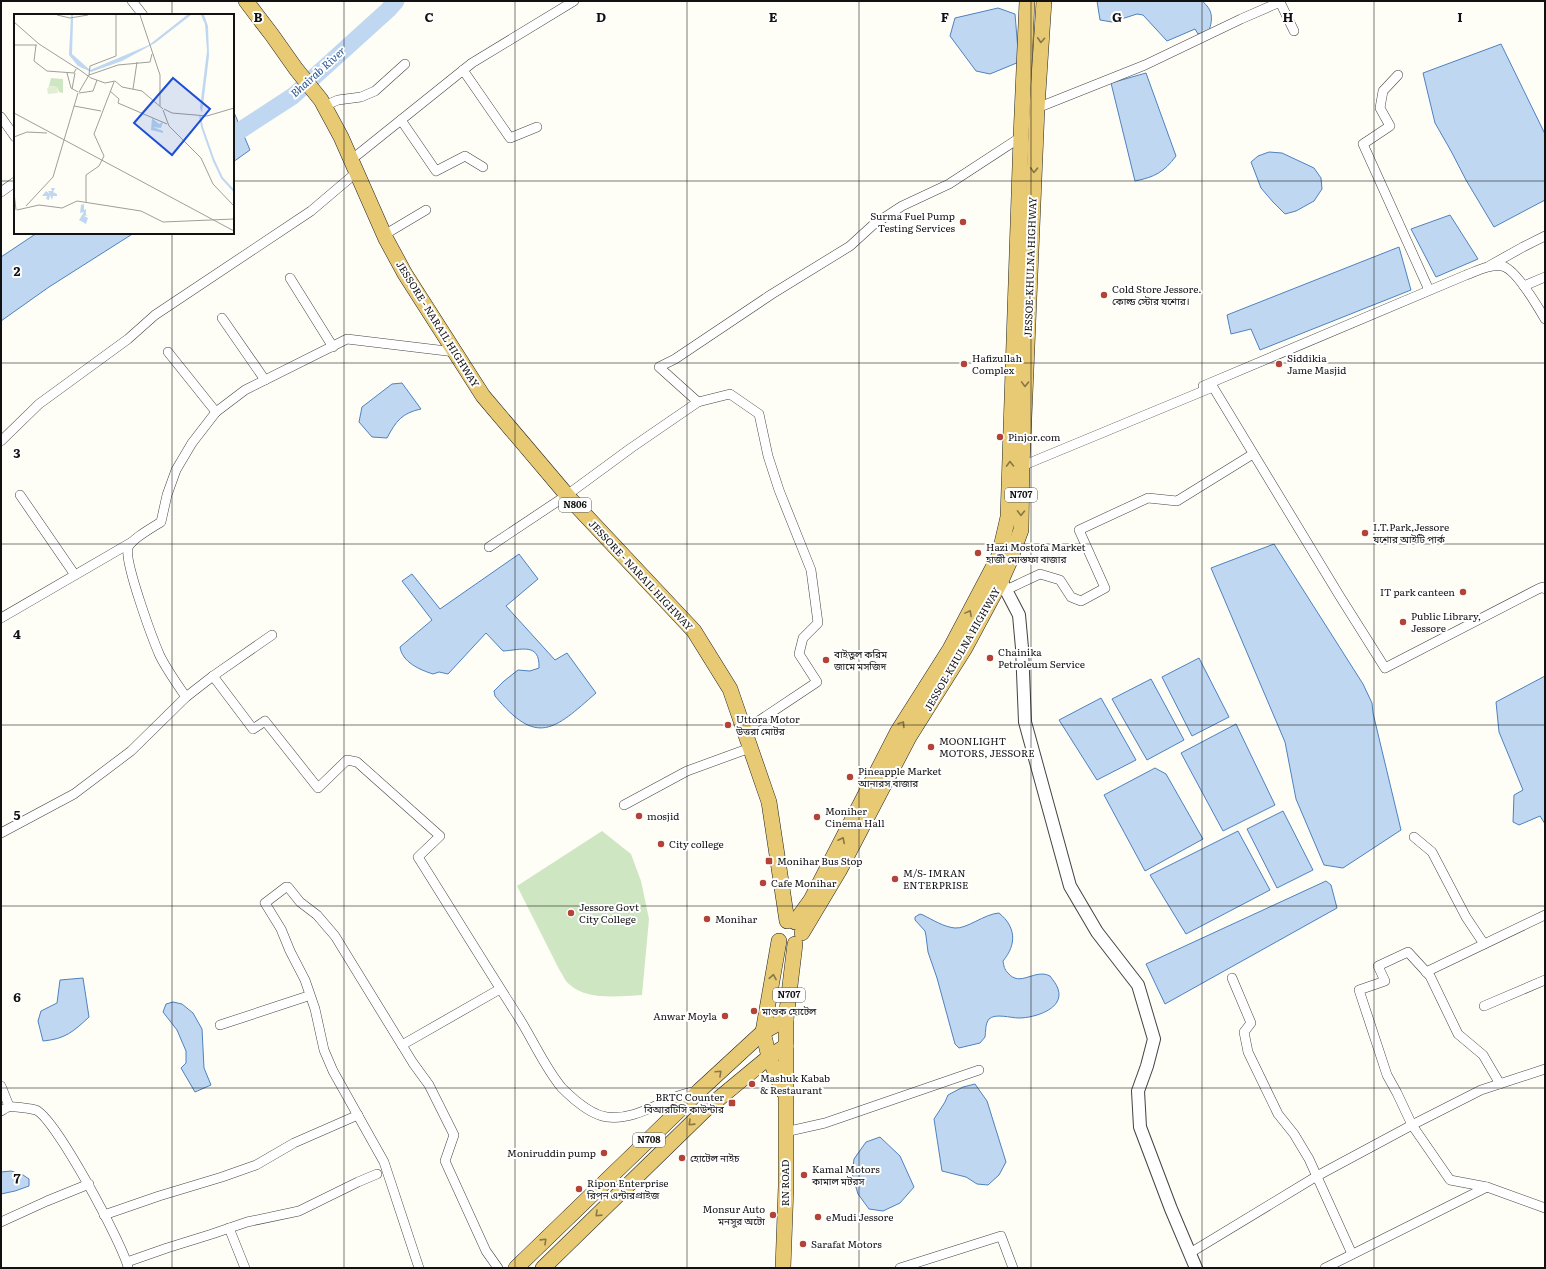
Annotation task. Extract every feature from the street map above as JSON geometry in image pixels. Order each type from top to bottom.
[{"type":"highway","name":"N806","points":[[246,1],[323,103]]},
{"type":"highway","name":"JESSOE-KHULNA HIGHWAY","points":[[999,581],[999,556],[1008,517],[1020,137],[1027,1]]},
{"type":"highway","name":"JESSOE-KHULNA HIGHWAY","points":[[786,1046],[786,1019],[795,930],[839,871],[909,737],[965,648],[999,581],[1010,563],[1021,530],[1022,464],[1037,108],[1044,1]]},
{"type":"highway","name":"JESSORE - NARAIL HIGHWAY","points":[[323,103],[341,137],[384,235],[405,274],[483,396],[567,495],[694,631],[730,689],[768,802],[795,930]]},
{"type":"highway","name":"N707","points":[[769,1056],[763,1032],[779,941],[777,938],[777,929],[782,922],[795,930]]},
{"type":"highway","points":[[779,941],[787,946],[795,930]]},
{"type":"highway","name":"N708","points":[[516,1268],[699,1091],[763,1032],[786,1019]]},
{"type":"highway","name":"N708","points":[[542,1268],[705,1110],[769,1056],[786,1046]]},
{"type":"highway","name":"RN ROAD","points":[[783,1268],[786,1186],[786,1046]]},
{"type":"highway","name":"RN ROAD","points":[[769,1056],[786,1097]]},
{"type":"street","points":[[132,1],[142,14]]},
{"type":"street","points":[[1,441],[39,404],[128,339],[155,315],[311,211],[401,120],[472,63],[574,1]]},
{"type":"street","points":[[1037,108],[1145,65],[1280,2],[1294,31]]},
{"type":"street","points":[[323,103],[361,97],[375,91],[405,64]]},
{"type":"street","points":[[463,70],[510,138],[537,127]]},
{"type":"street","points":[[1398,75],[1383,91],[1380,108],[1390,126],[1363,144],[1429,290]]},
{"type":"street","points":[[1,117],[14,136]]},
{"type":"street","points":[[401,120],[436,171],[465,156],[483,167]]},
{"type":"street","points":[[698,402],[659,367],[675,359],[772,294],[850,246],[873,225],[902,206],[949,184],[1020,137]]},
{"type":"street","points":[[1,192],[14,183]]},
{"type":"street","points":[[384,235],[426,210]]},
{"type":"street","points":[[1022,464],[1429,290],[1485,268],[1523,246],[1545,236]]},
{"type":"street","points":[[1485,268],[1504,266],[1524,286],[1545,319]]},
{"type":"street","points":[[1524,286],[1545,277]]},
{"type":"street","points":[[290,278],[333,347]]},
{"type":"street","points":[[222,318],[266,380]]},
{"type":"street","points":[[1,618],[134,540],[161,522],[167,495],[176,470],[192,443],[216,412],[245,390],[347,339],[455,352]]},
{"type":"street","points":[[168,352],[216,412]]},
{"type":"street","points":[[1022,464],[1214,388],[1253,454],[1386,668],[1538,589],[1543,587],[1545,589]]},
{"type":"street","points":[[489,547],[567,495],[631,448],[698,402],[730,394],[758,414],[768,456],[779,490],[811,570],[818,623],[803,638],[799,654],[817,682],[745,730]]},
{"type":"street","points":[[1196,1268],[1171,1209],[1140,1127],[1138,1091],[1147,1066],[1154,1039],[1138,985],[1097,932],[1070,886],[1025,722],[1019,615],[999,581],[1040,574],[1060,580],[1071,597],[1081,601],[1105,588],[1079,530],[1148,498],[1177,501],[1253,454]]},
{"type":"street","points":[[20,495],[75,575]]},
{"type":"street","points":[[134,540],[128,547],[127,556],[134,583],[160,656],[186,697]]},
{"type":"street","points":[[1,833],[74,794],[130,751],[186,697],[213,676],[272,635]]},
{"type":"street","points":[[213,676],[253,729],[266,721],[318,788],[347,760],[357,762],[440,836],[418,857],[479,952],[500,989],[561,1087],[574,1100],[605,1117],[624,1117],[666,1102],[686,1092],[699,1091]]},
{"type":"street","points":[[624,805],[687,771],[750,748]]},
{"type":"street","points":[[1414,837],[1432,852],[1466,917],[1484,944]]},
{"type":"street","points":[[419,1268],[384,1162],[333,1071],[324,1050],[315,1009],[304,980],[281,929],[266,902],[284,888],[288,887],[300,902],[317,915],[335,936],[402,1045],[429,1085],[454,1135],[445,1161],[486,1251],[498,1268]]},
{"type":"street","points":[[1426,972],[1545,915]]},
{"type":"street","points":[[1500,1084],[1483,1055],[1458,1034],[1430,976],[1408,952],[1378,966],[1385,981],[1359,990],[1387,1075],[1412,1124],[1450,1180],[1487,1187],[1545,1208]]},
{"type":"street","points":[[1232,978],[1251,1023],[1244,1032],[1248,1052],[1278,1114],[1294,1134],[1317,1176],[1352,1254]]},
{"type":"street","points":[[1484,1006],[1545,980]]},
{"type":"street","points":[[402,1045],[500,989]]},
{"type":"street","points":[[220,1025],[305,997]]},
{"type":"street","points":[[1190,1253],[1317,1176],[1412,1124],[1481,1090],[1545,1069]]},
{"type":"street","points":[[785,1132],[825,1123],[979,1070]]},
{"type":"street","points":[[1,1086],[5,1109],[36,1110],[56,1131],[76,1166],[89,1184],[128,1265],[167,1248],[247,1222],[299,1212],[358,1182],[378,1174]]},
{"type":"street","points":[[104,1215],[256,1165],[294,1143],[358,1115]]},
{"type":"street","points":[[1,1222],[89,1184]]},
{"type":"street","points":[[1325,1268],[1487,1187]]},
{"type":"street","points":[[229,1228],[245,1268]]},
{"type":"street","points":[[900,1268],[1001,1236],[1012,1268]]},
{"type":"green space","points":[[602,831],[631,854],[641,881],[649,919],[642,995],[594,995],[585,993],[569,984],[560,971],[517,886]]},
{"type":"water","points":[[1097,1],[1202,1],[1206,4],[1211,14],[1209,31],[1198,34],[1195,29],[1167,41],[1143,15],[1137,14],[1112,22],[1100,20]]},
{"type":"water","points":[[998,8],[1015,14],[1019,62],[990,74],[976,71],[950,36],[955,18]]},
{"type":"water","points":[[1501,44],[1545,134],[1545,200],[1494,227],[1435,123],[1423,73]]},
{"type":"water","points":[[1146,73],[1176,156],[1163,170],[1154,176],[1135,181],[1111,83]]},
{"type":"water","points":[[234,112],[250,150],[234,161]]},
{"type":"water","points":[[1269,152],[1282,153],[1314,168],[1321,178],[1322,189],[1314,201],[1296,211],[1285,214],[1273,202],[1261,188],[1251,162],[1258,156]]},
{"type":"water","points":[[1450,215],[1478,259],[1436,277],[1411,229]]},
{"type":"water","points":[[36,234],[132,234],[49,287],[1,321],[1,257]]},
{"type":"water","points":[[1399,247],[1411,290],[1260,350],[1251,329],[1231,334],[1227,315]]},
{"type":"water","points":[[402,383],[421,409],[404,415],[393,427],[387,438],[372,437],[359,422],[362,407],[392,384]]},
{"type":"water","points":[[1274,544],[1363,684],[1372,703],[1373,713],[1401,830],[1343,868],[1324,865],[1296,799],[1285,742],[1211,568]]},
{"type":"water","points":[[519,554],[538,579],[506,606],[555,660],[567,653],[596,693],[557,724],[546,728],[534,727],[523,722],[510,712],[495,696],[494,691],[518,670],[530,671],[539,668],[536,654],[533,651],[523,649],[503,651],[486,633],[448,674],[439,672],[433,674],[412,665],[404,657],[400,647],[432,620],[402,581],[412,574],[440,609]]},
{"type":"water","points":[[1199,658],[1229,717],[1192,736],[1162,677]]},
{"type":"water","points":[[1545,676],[1545,824],[1540,816],[1519,825],[1513,822],[1514,795],[1523,790],[1499,732],[1496,702]]},
{"type":"water","points":[[1151,679],[1184,740],[1147,760],[1112,699]]},
{"type":"water","points":[[1101,698],[1136,760],[1097,780],[1059,720]]},
{"type":"water","points":[[1236,724],[1275,805],[1223,831],[1181,753]]},
{"type":"water","points":[[1155,768],[1166,774],[1203,839],[1145,871],[1104,795]]},
{"type":"water","points":[[1283,811],[1313,870],[1277,888],[1247,829]]},
{"type":"water","points":[[1238,831],[1270,890],[1186,934],[1150,875]]},
{"type":"water","points":[[1326,881],[1331,885],[1337,908],[1165,1004],[1146,964]]},
{"type":"water","points":[[999,913],[1009,924],[1013,936],[1011,948],[1003,961],[1007,972],[1018,979],[1039,974],[1050,976],[1055,982],[1059,996],[1053,1007],[1040,1014],[1025,1018],[999,1016],[992,1017],[987,1023],[985,1037],[980,1043],[959,1048],[955,1044],[937,978],[928,952],[925,931],[915,920],[915,917],[920,914],[943,925],[960,928],[987,916]]},
{"type":"water","points":[[83,978],[89,1017],[68,1034],[57,1039],[43,1041],[38,1021],[41,1011],[57,1003],[60,980]]},
{"type":"water","points":[[173,1002],[182,1004],[193,1013],[202,1029],[204,1068],[211,1085],[195,1092],[181,1068],[186,1063],[186,1051],[177,1030],[163,1012],[166,1004]]},
{"type":"water","points":[[975,1084],[987,1101],[1006,1162],[999,1175],[988,1185],[977,1184],[966,1177],[942,1171],[934,1119],[948,1095],[963,1087]]},
{"type":"water","points":[[880,1137],[900,1156],[914,1187],[900,1203],[883,1211],[869,1209],[858,1194],[852,1174],[854,1159],[866,1142]]},
{"type":"water","points":[[11,1171],[23,1175],[29,1179],[29,1186],[1,1194],[1,1172]]},
{"type":"waterway","name":"Bhairab River","points":[[234,134],[293,96],[396,1]]},
{"type":"place","name":"Surma Fuel Pump Testing Services","points":[[963,222]]},
{"type":"place","name":"Cold Store Jessore. কোল্ড স্টোর যশোর।","points":[[1104,295]]},
{"type":"place","name":"Hafizullah Complex","points":[[964,364]]},
{"type":"place","name":"Siddikia Jame Masjid","points":[[1279,364]]},
{"type":"place","name":"Pinjor.com","points":[[1000,437]]},
{"type":"place","name":"I.T.Park,Jessore যশোর আইটি পার্ক","points":[[1365,533]]},
{"type":"place","name":"Hazi Mostofa Market হাজী মোস্তফা বাজার","points":[[978,553]]},
{"type":"place","name":"IT park canteen","points":[[1463,592]]},
{"type":"place","name":"Public Library, Jessore","points":[[1403,622]]},
{"type":"place","name":"Chainika Petroleum Service","points":[[990,658]]},
{"type":"place","name":"বাইতুল করিম জামে মসজিদ","points":[[826,660]]},
{"type":"place","name":"Uttora Motor উত্তরা মোটর","points":[[728,725]]},
{"type":"place","name":"MOONLIGHT MOTORS, JESSORE","points":[[931,747]]},
{"type":"place","name":"Pineapple Market আনারস বাজার","points":[[850,777]]},
{"type":"place","name":"mosjid","points":[[639,816]]},
{"type":"place","name":"Moniher Cinema Hall","points":[[817,817]]},
{"type":"place","name":"City college","points":[[661,844]]},
{"type":"place","name":"Monihar Bus Stop","points":[[769,861]]},
{"type":"place","name":"M/S- IMRAN ENTERPRISE","points":[[895,879]]},
{"type":"place","name":"Cafe Monihar","points":[[763,883]]},
{"type":"place","name":"Jessore Govt City College","points":[[571,913]]},
{"type":"place","name":"Monihar","points":[[707,919]]},
{"type":"place","name":"মাশুক হোটেল","points":[[754,1011]]},
{"type":"place","name":"Anwar Moyla","points":[[725,1016]]},
{"type":"place","name":"Mashuk Kabab & Restaurant","points":[[752,1084]]},
{"type":"place","name":"BRTC Counter বিআরটিসি কাউন্টার","points":[[732,1103]]},
{"type":"place","name":"Moniruddin pump","points":[[604,1153]]},
{"type":"place","name":"হোটেল নাইচ","points":[[682,1158]]},
{"type":"place","name":"Kamal Motors কামাল মটরস","points":[[804,1175]]},
{"type":"place","name":"Ripon Enterprise রিপন এন্টারপ্রাইজ","points":[[579,1189]]},
{"type":"place","name":"Monsur Auto মনসুর অটো","points":[[773,1215]]},
{"type":"place","name":"eMudi Jessore","points":[[818,1217]]},
{"type":"place","name":"Sarafat Motors","points":[[803,1244]]}]
